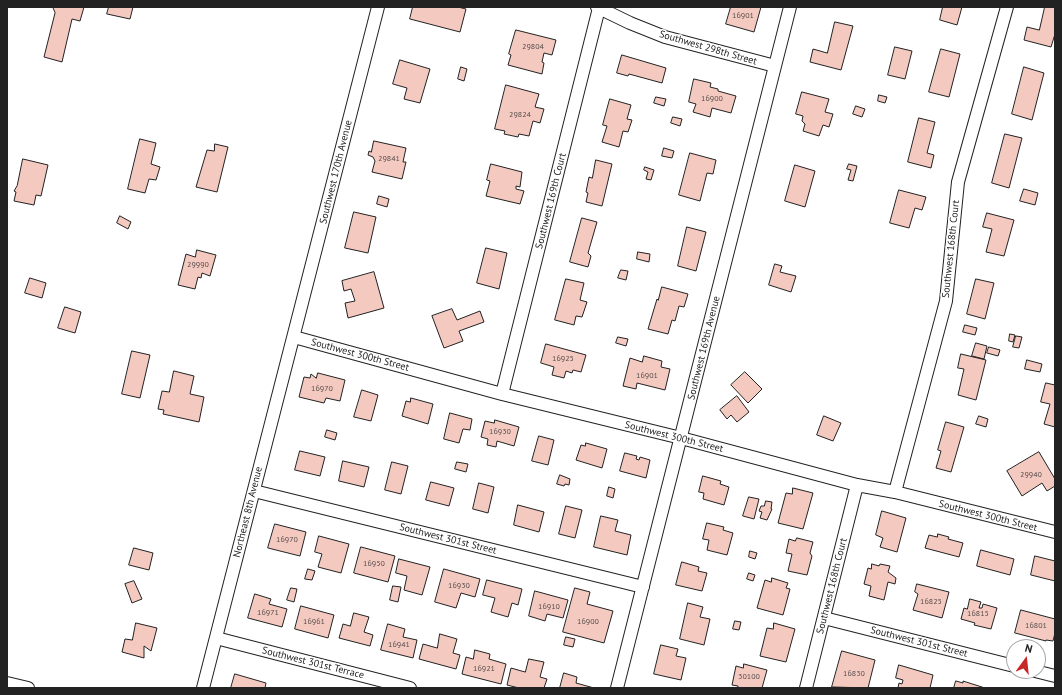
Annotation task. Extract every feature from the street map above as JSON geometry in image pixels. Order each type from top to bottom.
[{"type":"street","name":"Southwest 170th Avenue","points":[[294,337],[378,7]]},
{"type":"street","name":"Southwest 298th Street","points":[[598,7],[630,23],[665,37],[775,66]]},
{"type":"street","name":"Southwest 169th Court","points":[[502,394],[598,7]]},
{"type":"street","name":"Southwest 169th Avenue","points":[[617,688],[790,7]]},
{"type":"street","name":"Southwest 168th Court","points":[[895,492],[946,301],[958,182],[1007,7]]},
{"type":"street","name":"Southwest 300th Street","points":[[294,337],[502,394],[681,438],[857,485],[895,492],[1055,532]]},
{"type":"street","name":"Northeast 8th Avenue","points":[[203,688],[294,337]]},
{"type":"street","name":"Southwest 168th Court","points":[[806,688],[857,485]]},
{"type":"street","name":"Southwest 301st Street","points":[[254,491],[642,587]]},
{"type":"street","name":"Southwest 301st Street","points":[[824,618],[1006,664]]},
{"type":"street","name":"Southwest 301st Terrace","points":[[216,638],[410,688]]},
{"type":"street","points":[[7,682],[28,688]]},
{"type":"building","points":[[53,7],[84,7],[80,21],[72,19],[62,62],[44,57],[55,13]]},
{"type":"building","points":[[109,7],[133,7],[130,19],[107,14]]},
{"type":"building","points":[[413,7],[458,7],[466,9],[460,32],[410,19]]},
{"type":"building","points":[[731,7],[761,7],[754,32],[726,24]]},
{"type":"building","points":[[943,7],[962,7],[957,25],[940,20]]},
{"type":"building","points":[[1045,7],[1055,7],[1055,34],[1051,47],[1024,40],[1027,27],[1039,30]]},
{"type":"building","points":[[835,22],[853,26],[841,70],[810,62],[813,49],[827,53]]},
{"type":"building","points":[[516,30],[556,40],[552,55],[544,53],[542,74],[508,65],[511,55],[509,54]]},
{"type":"building","points":[[895,47],[912,51],[905,79],[888,75]]},
{"type":"building","points":[[941,49],[960,54],[949,97],[929,92]]},
{"type":"building","points":[[622,55],[666,68],[662,83],[629,74],[628,76],[617,73]]},
{"type":"building","points":[[400,60],[430,69],[420,103],[404,99],[407,88],[393,84]]},
{"type":"building","points":[[461,67],[467,69],[464,81],[458,79]]},
{"type":"building","points":[[1024,67],[1044,73],[1032,120],[1012,114]]},
{"type":"building","points":[[694,79],[711,83],[710,87],[736,96],[731,113],[712,108],[710,117],[693,112],[696,104],[689,102]]},
{"type":"building","points":[[506,85],[539,94],[535,107],[544,109],[540,123],[533,121],[529,136],[519,134],[518,137],[504,134],[505,131],[495,129]]},
{"type":"building","points":[[802,92],[829,99],[825,112],[833,114],[829,127],[823,125],[819,136],[803,131],[805,124],[802,121],[803,116],[796,114]]},
{"type":"building","points":[[879,95],[887,97],[885,103],[878,101]]},
{"type":"building","points":[[656,97],[666,99],[664,106],[654,103]]},
{"type":"building","points":[[610,99],[631,105],[627,119],[632,120],[628,132],[623,131],[619,147],[602,142],[607,126],[603,125]]},
{"type":"building","points":[[856,106],[865,109],[862,117],[853,114]]},
{"type":"building","points":[[673,117],[682,119],[680,126],[671,123]]},
{"type":"building","points":[[919,118],[935,122],[927,153],[934,155],[931,168],[908,162]]},
{"type":"building","points":[[1005,134],[1022,138],[1009,188],[992,183]]},
{"type":"building","points":[[140,139],[156,143],[151,164],[160,167],[156,180],[149,179],[145,193],[128,189]]},
{"type":"building","points":[[374,141],[406,148],[403,162],[406,162],[402,179],[372,172],[375,161],[373,157],[368,155],[369,151],[371,152]]},
{"type":"building","points":[[215,144],[228,147],[217,192],[196,187],[207,150],[214,151]]},
{"type":"building","points":[[664,148],[674,151],[672,158],[662,156]]},
{"type":"building","points":[[690,153],[716,160],[713,174],[707,173],[700,201],[679,195]]},
{"type":"building","points":[[23,159],[48,165],[41,196],[36,195],[34,205],[14,201],[16,192],[14,191],[17,186]]},
{"type":"building","points":[[596,160],[612,164],[602,206],[586,202],[589,177],[592,178]]},
{"type":"building","points":[[491,164],[522,172],[520,187],[516,186],[516,189],[524,191],[520,204],[486,196],[490,181],[487,180]]},
{"type":"building","points":[[849,164],[857,166],[853,181],[848,180],[851,170],[847,169]]},
{"type":"building","points":[[795,165],[815,171],[805,207],[785,201]]},
{"type":"building","points":[[645,167],[654,170],[651,180],[646,179],[648,172],[644,170]]},
{"type":"building","points":[[1024,189],[1038,193],[1035,205],[1020,201]]},
{"type":"building","points":[[899,190],[926,197],[922,210],[915,208],[909,228],[890,223]]},
{"type":"building","points":[[379,196],[389,199],[387,207],[377,204]]},
{"type":"building","points":[[354,212],[376,217],[368,253],[345,248]]},
{"type":"building","points":[[987,213],[1014,220],[1004,256],[986,252],[992,229],[983,227]]},
{"type":"building","points":[[120,216],[131,222],[128,229],[117,223]]},
{"type":"building","points":[[582,218],[597,222],[588,253],[591,256],[588,267],[570,262]]},
{"type":"building","points":[[687,227],[706,232],[696,271],[678,266]]},
{"type":"building","points":[[486,248],[507,253],[499,289],[477,283]]},
{"type":"building","points":[[197,250],[216,255],[210,276],[202,273],[201,278],[198,277],[195,289],[178,285],[186,254],[195,257]]},
{"type":"building","points":[[638,252],[650,254],[649,262],[637,259]]},
{"type":"building","points":[[775,264],[782,266],[780,272],[796,276],[791,292],[769,285]]},
{"type":"building","points":[[621,270],[628,271],[626,280],[618,278]]},
{"type":"building","points":[[374,272],[384,308],[348,318],[345,303],[355,301],[351,289],[344,291],[342,281]]},
{"type":"building","points":[[30,278],[46,283],[42,298],[25,293]]},
{"type":"building","points":[[566,279],[584,283],[580,300],[587,302],[582,317],[576,316],[574,325],[555,320]]},
{"type":"building","points":[[976,279],[994,283],[985,319],[967,314]]},
{"type":"building","points":[[662,287],[688,294],[684,307],[679,306],[675,321],[672,320],[668,334],[648,329]]},
{"type":"building","points":[[65,307],[81,312],[75,333],[58,328]]},
{"type":"building","points":[[452,309],[457,320],[480,311],[484,322],[459,331],[463,341],[444,348],[432,316]]},
{"type":"building","points":[[965,325],[977,328],[975,335],[963,332]]},
{"type":"building","points":[[1010,334],[1015,335],[1013,342],[1009,341]]},
{"type":"building","points":[[1016,336],[1022,337],[1019,348],[1013,347]]},
{"type":"building","points":[[618,337],[628,339],[626,346],[616,343]]},
{"type":"building","points":[[976,343],[987,346],[984,359],[972,356]]},
{"type":"building","points":[[546,344],[586,355],[581,372],[573,370],[572,373],[566,371],[564,378],[552,375],[554,367],[541,363]]},
{"type":"building","points":[[989,347],[1000,350],[998,356],[987,353]]},
{"type":"building","points":[[132,351],[150,355],[140,398],[122,394]]},
{"type":"building","points":[[961,354],[986,360],[976,400],[958,395],[964,369],[958,368]]},
{"type":"building","points":[[644,356],[662,361],[661,367],[670,369],[665,390],[637,383],[636,389],[623,386],[630,358],[642,362]]},
{"type":"building","points":[[1027,360],[1042,364],[1040,372],[1025,369]]},
{"type":"building","points":[[174,371],[194,376],[190,394],[204,397],[199,422],[163,414],[164,410],[158,409],[162,391],[169,392]]},
{"type":"building","points":[[745,372],[762,389],[748,403],[731,385]]},
{"type":"building","points":[[318,373],[345,380],[340,401],[326,398],[324,403],[299,397],[304,377],[310,378],[311,374],[316,378]]},
{"type":"building","points":[[1046,383],[1055,385],[1055,427],[1044,424],[1050,404],[1041,402]]},
{"type":"building","points":[[362,390],[378,395],[371,421],[354,417]]},
{"type":"building","points":[[737,396],[749,412],[737,422],[731,415],[727,419],[720,410]]},
{"type":"building","points":[[411,398],[433,404],[428,424],[402,416],[406,401],[410,402]]},
{"type":"building","points":[[450,413],[472,419],[470,430],[463,429],[459,443],[444,439]]},
{"type":"building","points":[[824,416],[841,423],[833,441],[817,435]]},
{"type":"building","points":[[979,416],[988,419],[986,427],[976,424]]},
{"type":"building","points":[[495,420],[519,427],[514,446],[497,441],[496,447],[487,445],[488,439],[481,437],[485,421],[494,423]]},
{"type":"building","points":[[946,422],[964,427],[951,472],[936,468],[941,451],[938,450]]},
{"type":"building","points":[[327,430],[337,433],[335,440],[325,437]]},
{"type":"building","points":[[539,436],[554,440],[548,465],[532,461]]},
{"type":"building","points":[[586,443],[607,449],[602,468],[576,460],[581,445],[585,446]]},
{"type":"building","points":[[300,451],[325,457],[320,476],[295,470]]},
{"type":"building","points":[[1039,452],[1055,479],[1055,486],[1047,491],[1042,483],[1022,496],[1007,471]]},
{"type":"building","points":[[625,453],[637,456],[636,459],[639,460],[640,457],[650,460],[646,478],[620,471]]},
{"type":"building","points":[[343,461],[369,467],[364,487],[339,481]]},
{"type":"building","points":[[392,462],[408,466],[401,494],[385,490]]},
{"type":"building","points":[[457,462],[468,464],[466,472],[455,469]]},
{"type":"building","points":[[560,475],[570,479],[569,485],[565,484],[564,486],[557,484]]},
{"type":"building","points":[[703,476],[721,481],[720,484],[729,487],[724,505],[703,499],[704,493],[699,492]]},
{"type":"building","points":[[431,482],[454,488],[449,506],[426,500]]},
{"type":"building","points":[[479,483],[494,487],[488,513],[473,509]]},
{"type":"building","points":[[609,487],[615,489],[613,498],[607,496]]},
{"type":"building","points":[[793,488],[813,493],[803,529],[778,523],[786,493],[792,494]]},
{"type":"building","points":[[749,497],[759,499],[754,519],[743,516]]},
{"type":"building","points":[[766,501],[772,502],[772,509],[767,520],[760,518],[762,512],[759,511],[761,506],[764,506]]},
{"type":"building","points":[[518,505],[544,512],[539,532],[514,525]]},
{"type":"building","points":[[566,506],[582,510],[575,538],[559,534]]},
{"type":"building","points":[[882,511],[906,518],[897,552],[880,547],[883,538],[876,535]]},
{"type":"building","points":[[601,516],[618,520],[615,531],[631,535],[627,555],[594,547]]},
{"type":"building","points":[[707,523],[724,527],[723,530],[733,533],[727,555],[707,550],[709,540],[703,539]]},
{"type":"building","points":[[275,524],[306,532],[300,556],[268,548]]},
{"type":"building","points":[[938,534],[949,537],[948,539],[963,543],[959,557],[925,548],[929,535],[937,537]]},
{"type":"building","points":[[319,536],[349,544],[341,573],[318,567],[322,554],[315,552]]},
{"type":"building","points":[[797,538],[813,542],[810,553],[812,556],[807,575],[788,571],[792,554],[786,553],[789,539],[795,541]]},
{"type":"building","points":[[361,547],[395,556],[388,582],[354,573]]},
{"type":"building","points":[[134,548],[153,553],[149,570],[129,565]]},
{"type":"building","points":[[981,550],[1014,559],[1010,575],[977,566]]},
{"type":"building","points":[[750,551],[757,553],[755,559],[749,557]]},
{"type":"building","points":[[1035,556],[1055,561],[1055,581],[1031,575]]},
{"type":"building","points":[[399,559],[430,567],[422,595],[404,590],[407,576],[396,573]]},
{"type":"building","points":[[682,562],[699,567],[698,571],[707,573],[702,591],[676,585]]},
{"type":"building","points":[[872,564],[879,566],[880,564],[890,566],[888,572],[896,578],[895,584],[888,582],[884,600],[869,596],[871,586],[864,584],[868,568],[871,569]]},
{"type":"building","points":[[308,569],[315,571],[312,580],[305,579]]},
{"type":"building","points":[[444,569],[480,579],[475,597],[461,593],[456,608],[435,602]]},
{"type":"building","points":[[749,573],[755,575],[753,581],[747,579]]},
{"type":"building","points":[[772,578],[788,583],[786,588],[790,589],[783,615],[757,608],[765,580],[771,582]]},
{"type":"building","points":[[487,580],[522,589],[518,605],[512,603],[508,617],[491,612],[495,598],[483,595]]},
{"type":"building","points":[[134,581],[142,599],[132,603],[125,584]]},
{"type":"building","points":[[917,584],[949,592],[942,618],[913,610],[918,594],[915,592]]},
{"type":"building","points":[[393,586],[401,587],[398,602],[390,600]]},
{"type":"building","points":[[291,588],[297,589],[294,602],[287,600]]},
{"type":"building","points":[[575,588],[590,592],[587,604],[613,611],[604,643],[563,632]]},
{"type":"building","points":[[535,591],[568,600],[563,618],[547,614],[545,621],[529,616]]},
{"type":"building","points":[[255,594],[271,599],[269,604],[287,609],[282,627],[248,618]]},
{"type":"building","points":[[970,599],[981,602],[979,608],[982,608],[983,604],[997,608],[991,629],[974,625],[975,623],[961,619],[964,608],[967,609]]},
{"type":"building","points":[[688,603],[703,607],[700,617],[710,619],[704,645],[680,639]]},
{"type":"building","points":[[301,606],[334,615],[328,638],[295,629]]},
{"type":"building","points":[[1021,610],[1055,619],[1055,633],[1053,641],[1015,633]]},
{"type":"building","points":[[354,613],[369,617],[364,632],[373,635],[370,646],[339,638],[343,624],[350,626]]},
{"type":"building","points":[[735,621],[741,622],[739,630],[733,629]]},
{"type":"building","points":[[136,623],[157,628],[151,651],[144,646],[144,658],[122,652],[125,639],[132,640]]},
{"type":"building","points":[[774,623],[795,629],[786,662],[760,656],[767,628],[773,629]]},
{"type":"building","points":[[388,624],[405,629],[403,637],[417,640],[413,658],[381,650]]},
{"type":"building","points":[[440,634],[457,639],[453,653],[460,655],[456,669],[419,659],[423,644],[437,648]]},
{"type":"building","points":[[566,637],[575,639],[573,647],[564,645]]},
{"type":"building","points":[[661,645],[678,649],[676,656],[686,658],[681,680],[654,674]]},
{"type":"building","points":[[475,650],[490,654],[489,659],[506,664],[501,684],[462,674],[466,657],[473,659]]},
{"type":"building","points":[[842,651],[875,660],[868,688],[832,687]]},
{"type":"building","points":[[529,659],[544,662],[540,677],[547,679],[544,688],[519,688],[507,685],[511,668],[525,672]]},
{"type":"building","points":[[744,664],[767,670],[762,688],[738,688],[738,686],[732,685],[736,666],[743,668]]},
{"type":"building","points":[[899,665],[933,675],[930,688],[898,688],[899,683],[902,684],[903,680],[896,678]]},
{"type":"building","points":[[564,673],[577,677],[576,683],[594,688],[560,688]]},
{"type":"building","points":[[235,674],[266,683],[265,688],[231,688]]},
{"type":"building","points":[[956,681],[963,683],[963,681],[985,688],[954,688]]}]
